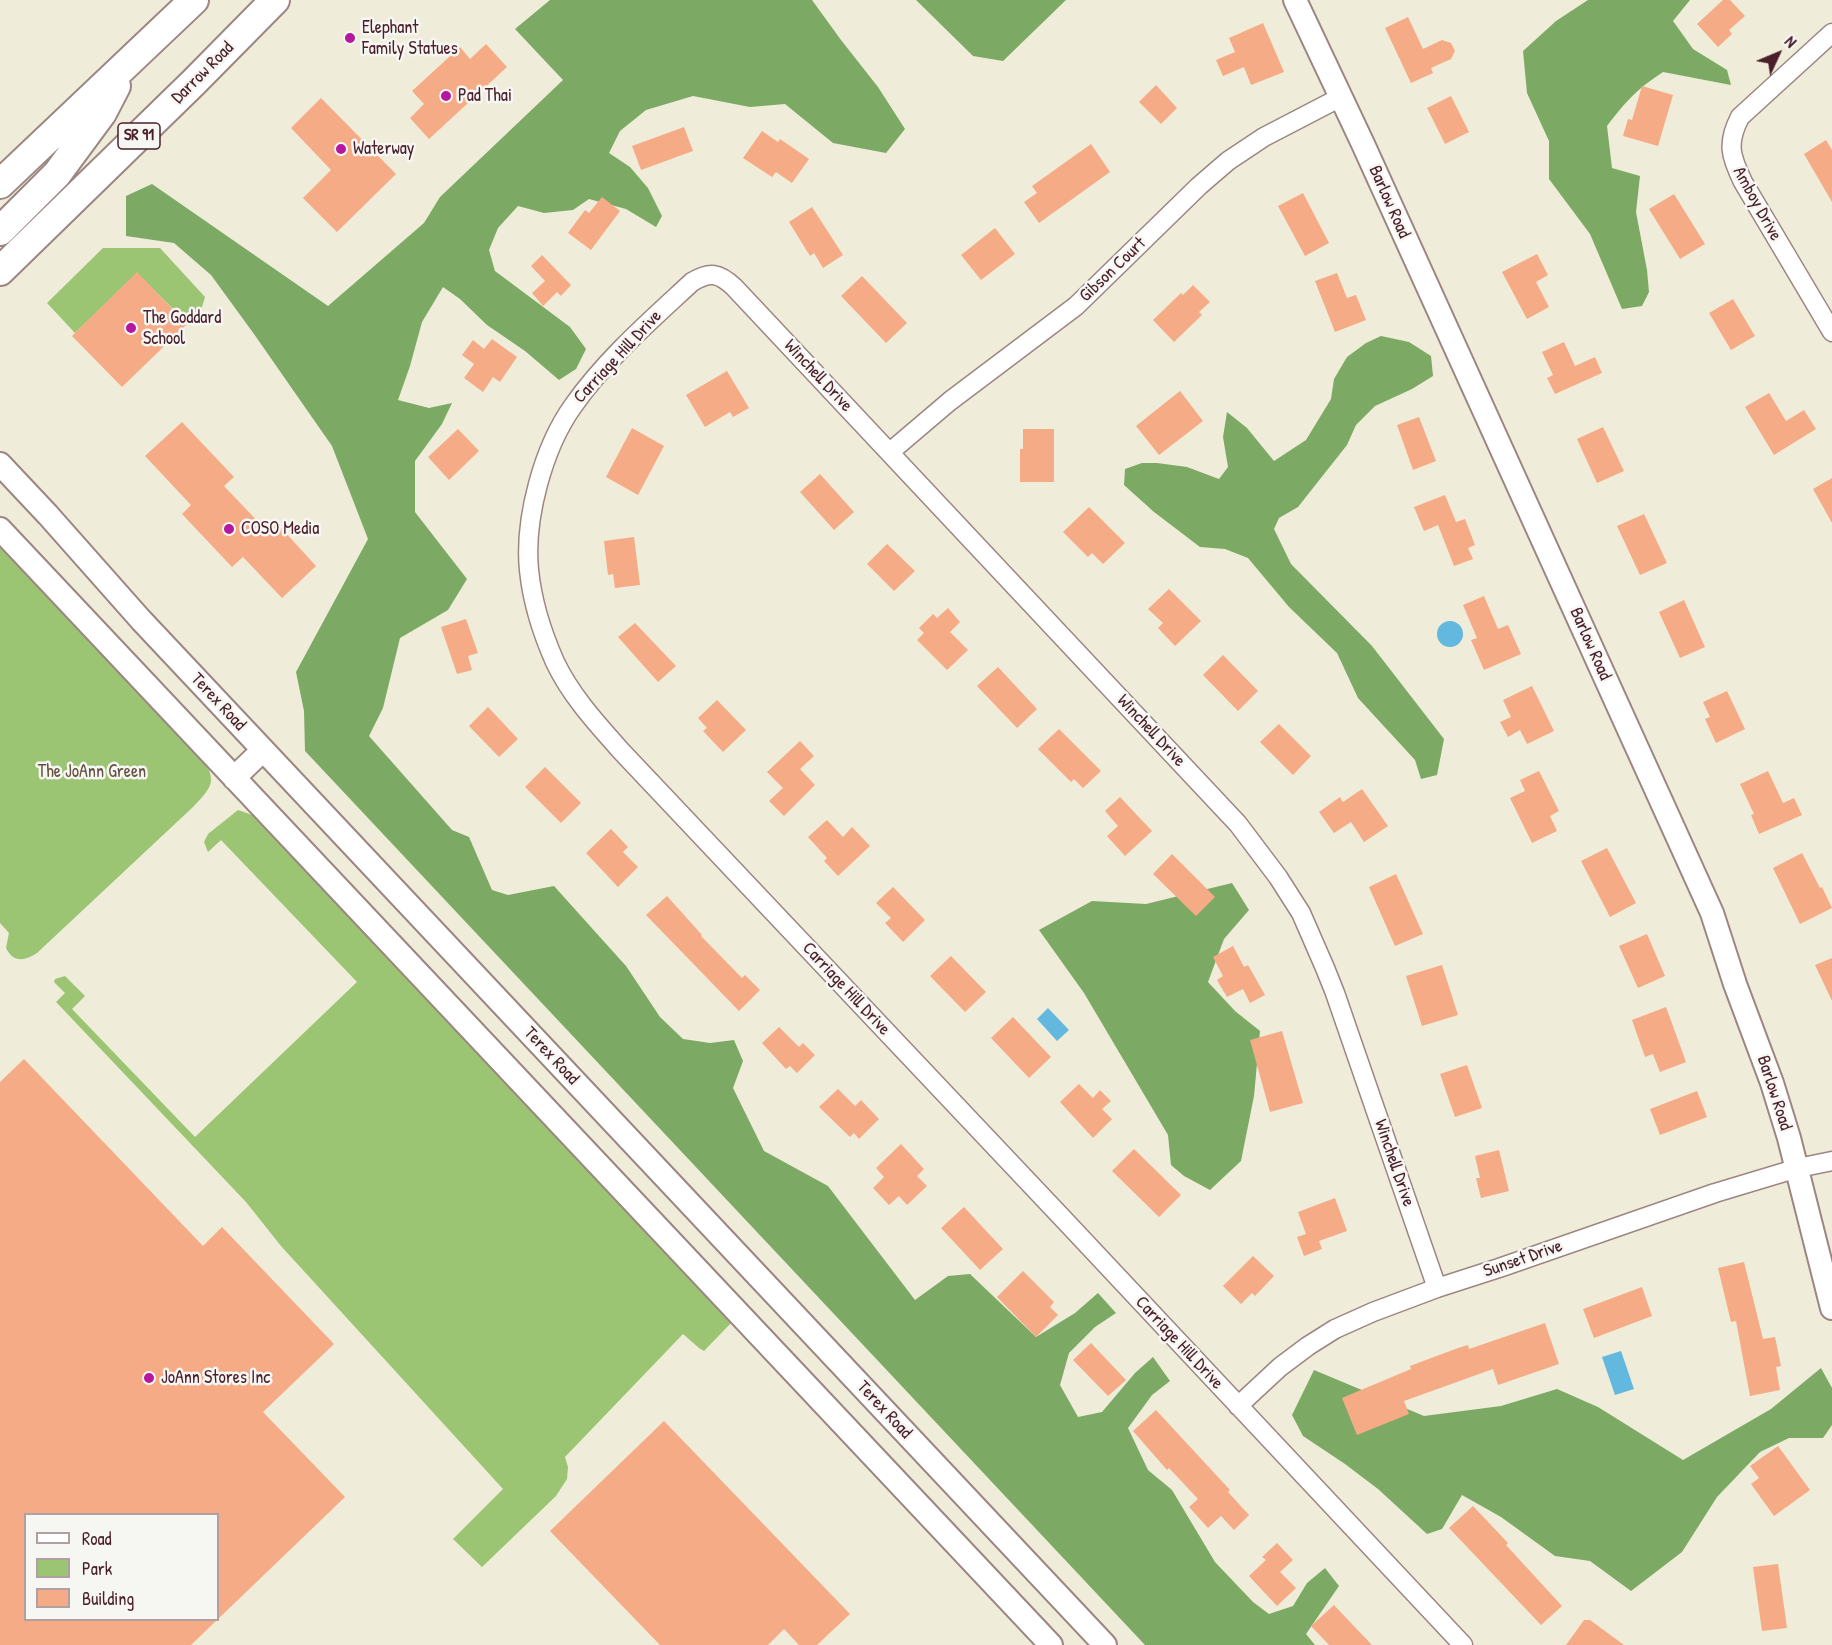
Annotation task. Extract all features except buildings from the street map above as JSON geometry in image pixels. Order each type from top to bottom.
[{"type":"main road","points":[[0,184],[194,0]]},
{"type":"main road","name":"Darrow Road","points":[[0,271],[275,0]]},
{"type":"main road","points":[[0,231],[57,174],[102,113],[130,61]]},
{"type":"main road","points":[[102,113],[132,143]]},
{"type":"street","name":"Barlow Road","points":[[1294,0],[1341,97],[1712,913],[1772,1083],[1798,1168],[1832,1308]]},
{"type":"street","name":"Amboy Drive","points":[[1832,33],[1740,117],[1731,141],[1732,158],[1743,182],[1832,332]]},
{"type":"street","name":"Gibson Court","points":[[890,452],[950,401],[1076,306],[1199,186],[1228,161],[1264,136],[1341,97]]},
{"type":"street","name":"Winchell Drive","points":[[711,274],[726,279],[734,286],[1238,824],[1278,876],[1301,913],[1335,993],[1437,1288]]},
{"type":"street","name":"Carriage Hill Drive","points":[[711,274],[701,276],[692,282],[600,372],[560,426],[546,456],[534,498],[529,570],[542,627],[556,663],[589,714],[623,753],[1463,1645]]},
{"type":"street","name":"Terex Road","points":[[0,464],[48,514],[141,620],[1105,1645]]},
{"type":"street","points":[[0,529],[1051,1645]]},
{"type":"street","points":[[234,778],[263,750]]},
{"type":"street","name":"Sunset Drive","points":[[1238,1406],[1280,1367],[1335,1329],[1373,1312],[1704,1197],[1798,1168],[1832,1161]]},
{"type":"street","points":[[748,1323],[776,1296]]},
{"type":"street","points":[[991,1581],[1020,1554]]},
{"type":"green space","points":[[550,0],[812,0],[878,87],[905,129],[886,153],[833,143],[785,104],[750,107],[693,96],[646,110],[620,131],[609,153],[630,167],[648,188],[662,216],[656,227],[626,209],[589,199],[573,210],[544,213],[518,206],[498,228],[489,250],[495,271],[570,327],[586,349],[576,369],[559,380],[525,351],[487,325],[460,299],[443,287],[422,322],[398,400],[429,408],[452,403],[442,424],[415,461],[415,512],[467,579],[448,610],[400,638],[383,708],[369,736],[452,830],[469,837],[492,890],[508,895],[554,886],[626,966],[660,1017],[683,1039],[710,1043],[734,1040],[743,1061],[733,1088],[764,1151],[828,1186],[915,1300],[948,1276],[970,1274],[1036,1337],[1075,1313],[1098,1293],[1116,1313],[1095,1327],[1069,1353],[1060,1385],[1078,1417],[1102,1412],[1135,1373],[1153,1357],[1170,1381],[1152,1395],[1128,1428],[1148,1470],[1172,1490],[1215,1562],[1253,1602],[1269,1614],[1293,1606],[1307,1583],[1325,1568],[1339,1586],[1306,1634],[1315,1645],[1145,1645],[305,751],[304,711],[296,672],[368,539],[332,446],[254,334],[211,275],[174,243],[126,236],[126,196],[152,184],[328,306],[424,223],[440,197],[563,80],[515,29]]},
{"type":"green space","points":[[916,0],[1066,0],[1003,61],[973,56]]},
{"type":"green space","points":[[1588,0],[1690,0],[1673,21],[1693,49],[1727,70],[1731,85],[1663,72],[1632,96],[1607,126],[1612,168],[1640,176],[1636,212],[1649,292],[1642,306],[1622,309],[1590,234],[1549,179],[1549,141],[1527,93],[1523,51],[1556,21]]},
{"type":"green space","points":[[103,248],[160,248],[205,297],[199,317],[190,326],[137,273],[75,333],[47,303]]},
{"type":"green space","points":[[1381,336],[1409,342],[1431,356],[1433,376],[1412,389],[1375,406],[1356,425],[1347,445],[1298,507],[1279,518],[1274,529],[1291,564],[1372,646],[1444,739],[1437,775],[1421,779],[1415,760],[1358,698],[1337,653],[1289,607],[1248,558],[1225,549],[1200,547],[1154,512],[1124,485],[1125,469],[1142,463],[1187,467],[1219,479],[1228,467],[1223,437],[1227,412],[1247,428],[1274,461],[1306,440],[1331,399],[1334,379],[1347,357],[1366,343]]},
{"type":"green space","name":"The JoAnn Green","points":[[0,540],[199,752],[211,775],[206,792],[193,807],[37,953],[24,959],[16,958],[9,953],[6,948],[9,933],[0,923]]},
{"type":"green space","points":[[238,810],[258,817],[724,1310],[731,1323],[704,1351],[683,1334],[565,1457],[568,1467],[567,1479],[556,1496],[482,1567],[453,1539],[503,1489],[281,1246],[246,1202],[56,1002],[65,993],[54,982],[55,979],[65,976],[85,996],[72,1009],[195,1137],[357,982],[221,840],[208,852],[204,842],[208,834]]},
{"type":"green space","points":[[1232,883],[1249,910],[1224,939],[1208,982],[1235,1011],[1260,1031],[1254,1096],[1241,1161],[1210,1190],[1184,1176],[1171,1165],[1168,1135],[1084,993],[1039,930],[1092,901],[1146,904]]},
{"type":"green space","points":[[1821,1368],[1832,1388],[1832,1425],[1823,1438],[1789,1438],[1760,1452],[1717,1497],[1682,1552],[1631,1591],[1590,1561],[1555,1556],[1501,1517],[1462,1495],[1442,1529],[1427,1534],[1378,1489],[1303,1436],[1292,1415],[1314,1370],[1424,1416],[1501,1406],[1557,1389],[1598,1407],[1683,1460],[1771,1409]]},
{"type":"water","points":[[1450,621],[1459,625],[1463,634],[1459,643],[1450,647],[1441,643],[1437,634],[1441,625]]},
{"type":"water","points":[[1048,1008],[1069,1030],[1057,1041],[1037,1019]]},
{"type":"water","points":[[1621,1351],[1634,1389],[1615,1395],[1602,1357]]},
{"type":"place","name":"Elephant Family Statues","points":[[350,38]]},
{"type":"place","name":"Pad Thai","points":[[446,96]]},
{"type":"place","name":"Waterway","points":[[341,149]]},
{"type":"place","name":"The Goddard School","points":[[131,328]]},
{"type":"place","name":"COSO Media","points":[[229,529]]},
{"type":"place","name":"JoAnn Stores Inc","points":[[149,1378]]}]
